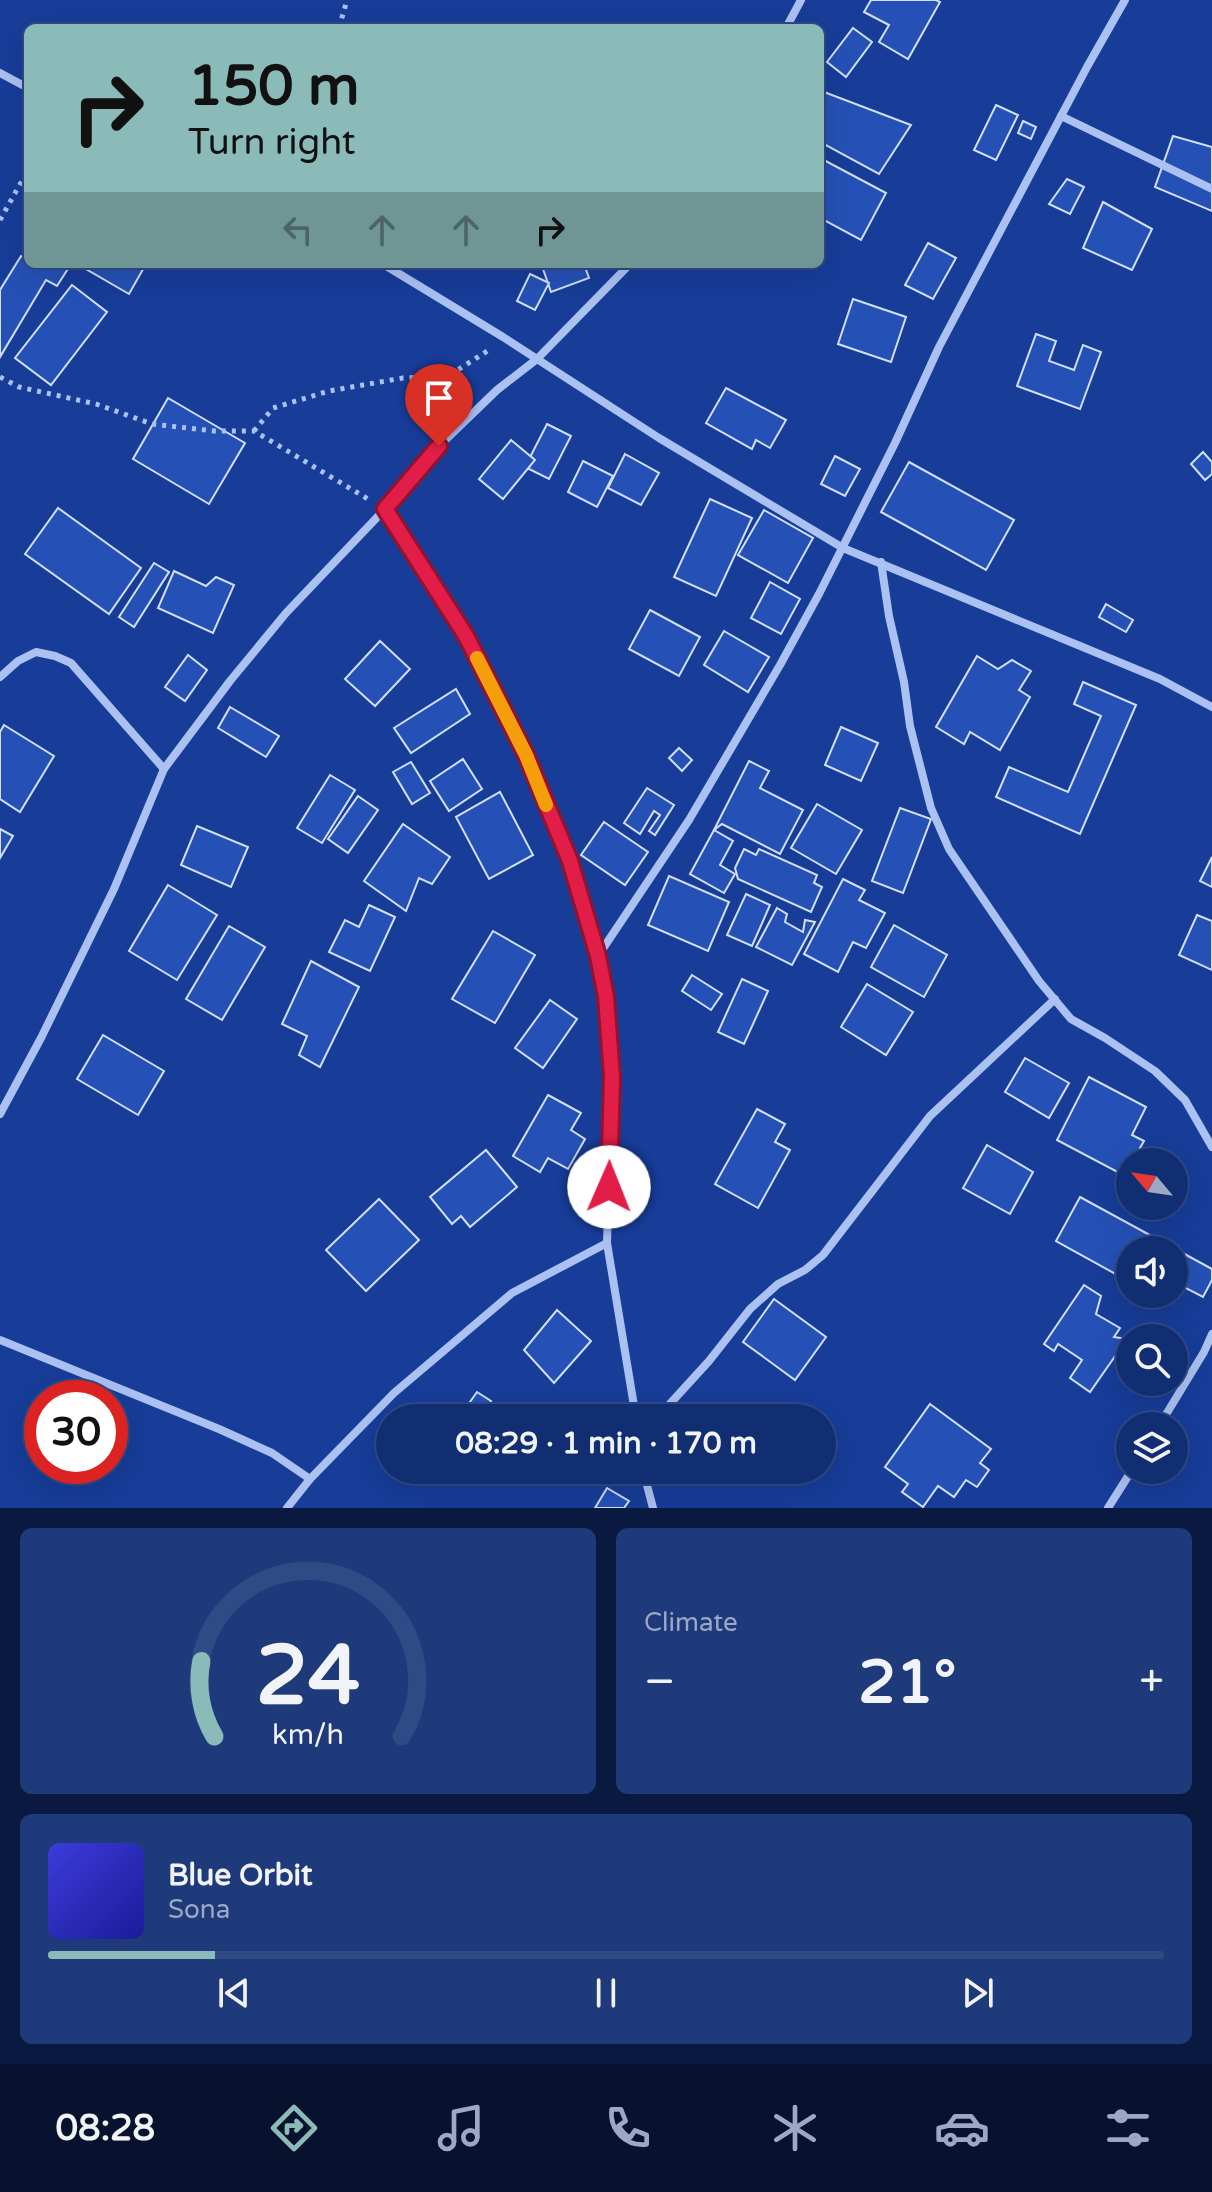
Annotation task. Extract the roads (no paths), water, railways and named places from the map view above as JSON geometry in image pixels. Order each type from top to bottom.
[{"type":"street","points":[[788,24],[801,0]]},
{"type":"street","points":[[598,956],[689,820],[780,665],[843,548],[939,347],[1125,0]]},
{"type":"street","points":[[0,73],[24,86]]},
{"type":"street","points":[[1061,116],[1212,189]]},
{"type":"street","points":[[390,268],[659,438],[843,548],[1160,679],[1212,707]]},
{"type":"street","points":[[0,1114],[114,889],[164,769],[286,613],[385,509],[439,446],[497,390],[537,359],[626,268]]},
{"type":"street","points":[[385,509],[466,636],[526,755],[570,861],[598,956],[606,997],[612,1077],[607,1243],[634,1404]]},
{"type":"street","points":[[881,562],[910,726],[931,808],[949,849],[1039,981],[1071,1019],[1155,1071],[1185,1100],[1212,1147]]},
{"type":"street","points":[[0,677],[18,661],[36,652],[71,663],[164,769]]},
{"type":"street","points":[[670,1404],[750,1309],[778,1284],[805,1270],[823,1255],[930,1116],[1055,999]]},
{"type":"street","points":[[287,1508],[310,1479],[394,1393],[512,1293],[607,1243]]},
{"type":"street","points":[[1168,1412],[1212,1334]]},
{"type":"street","points":[[0,1340],[219,1429],[272,1453],[310,1479]]},
{"type":"street","points":[[647,1484],[653,1508]]},
{"type":"street","points":[[1108,1508],[1123,1484]]}]
